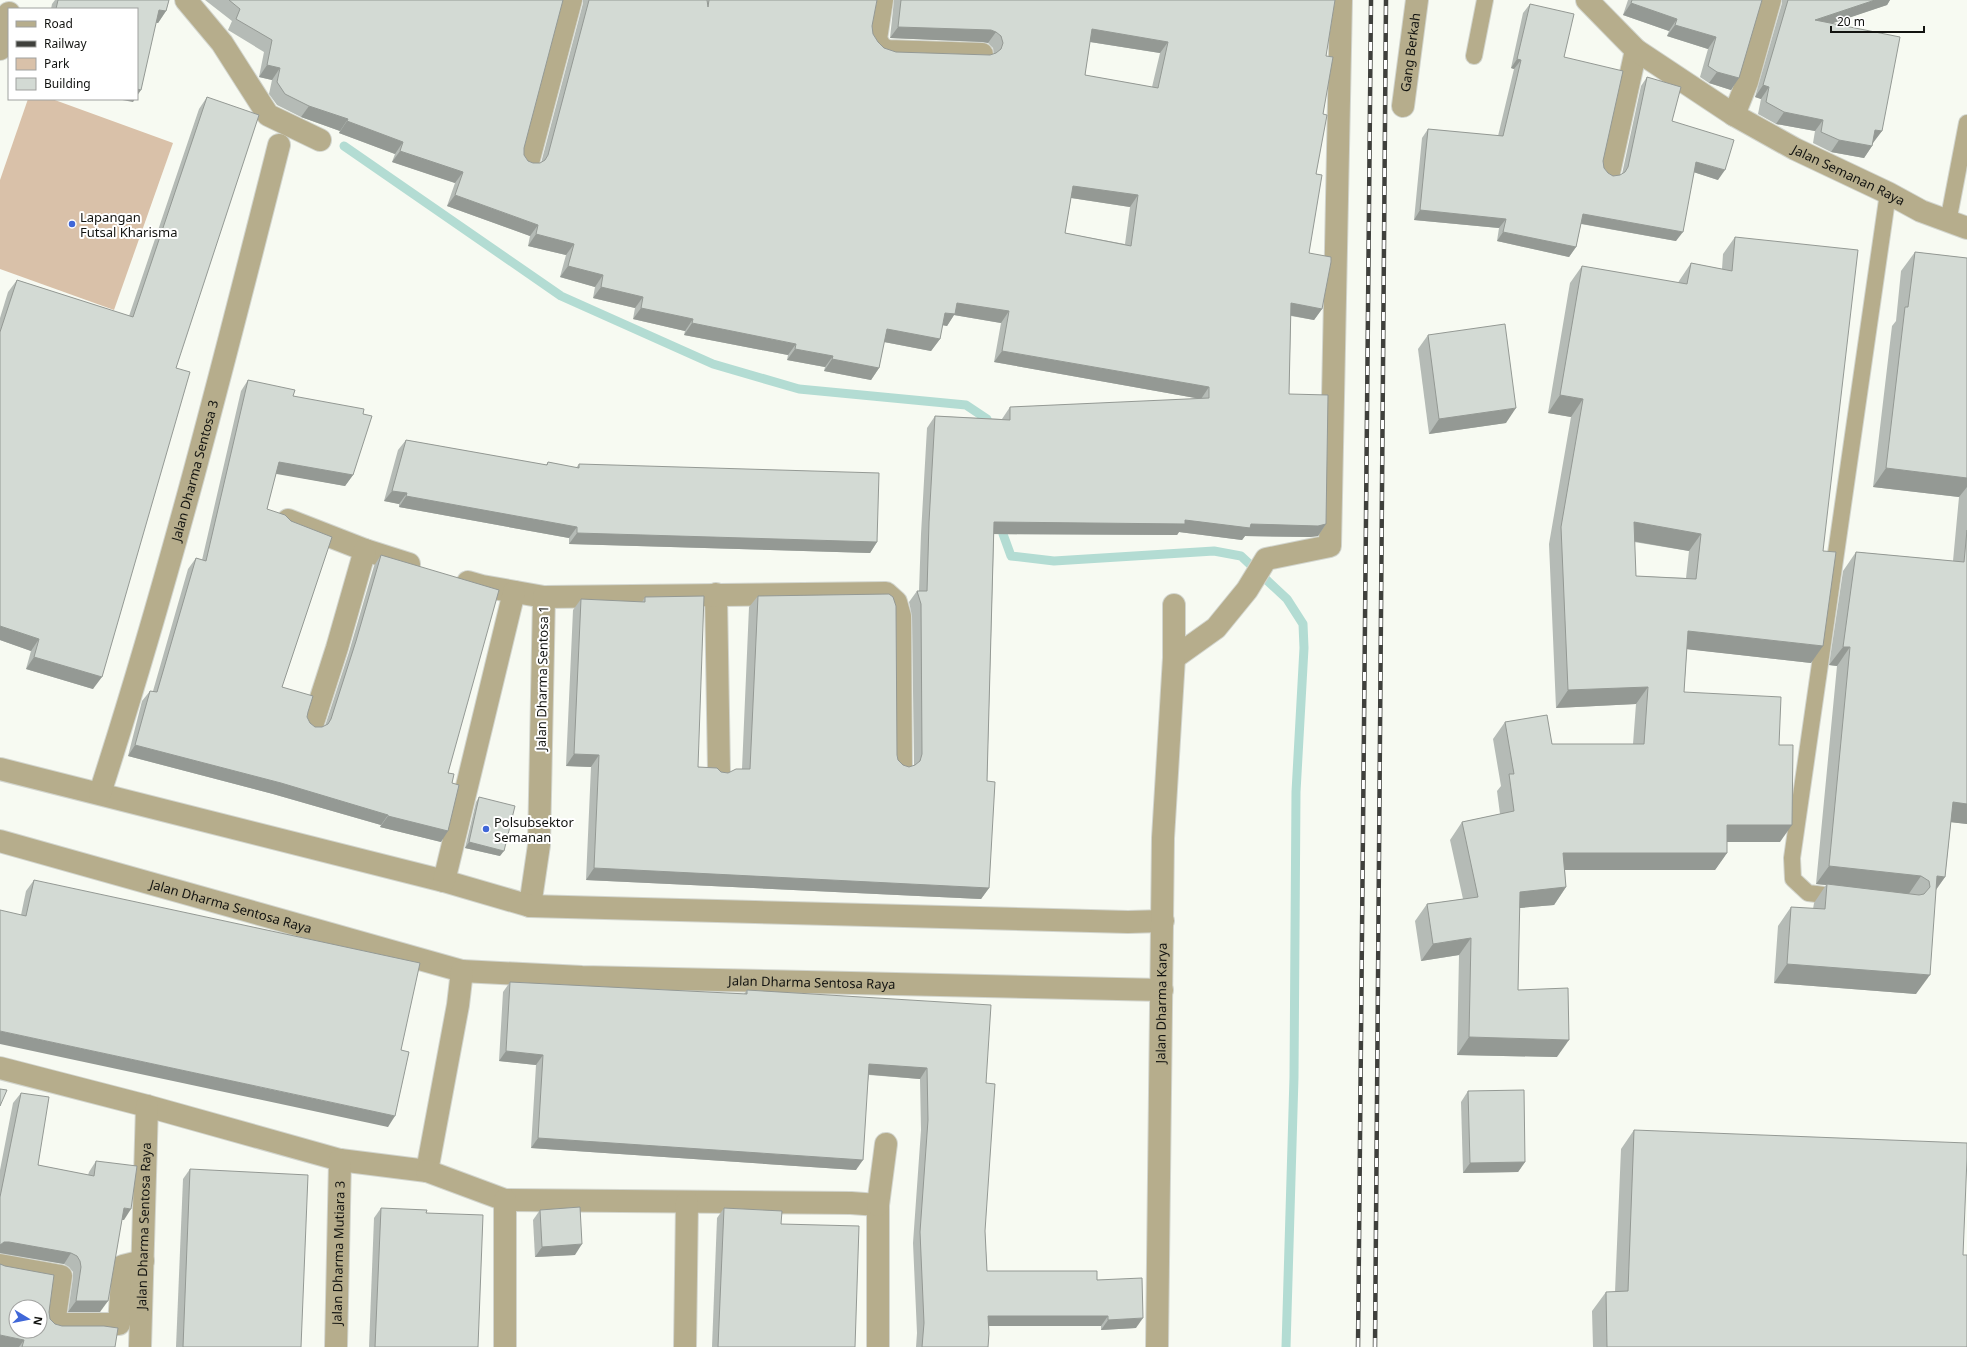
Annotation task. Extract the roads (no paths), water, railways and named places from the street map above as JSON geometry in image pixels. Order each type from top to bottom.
[{"type":"street","points":[[186,0],[222,43],[268,115],[320,140]]},
{"type":"street","points":[[528,163],[571,0]]},
{"type":"street","points":[[882,0],[876,39],[881,48],[888,51],[982,54]]},
{"type":"street","points":[[1174,658],[1216,628],[1247,590],[1261,567],[1330,546],[1341,0]]},
{"type":"street","name":"Gang Berkah","points":[[1403,106],[1417,0]]},
{"type":"street","name":"Jalan Semanan Raya","points":[[1587,0],[1636,50],[1734,115],[1795,149],[1888,193],[1921,211],[1958,225]]},
{"type":"street","points":[[1734,115],[1747,82],[1770,0]]},
{"type":"street","points":[[0,49],[8,7]]},
{"type":"street","points":[[1609,174],[1636,50]]},
{"type":"street","name":"Jalan Dharma Sentosa 3","points":[[100,793],[133,690],[219,381],[279,145]]},
{"type":"street","points":[[288,520],[365,550],[431,571]]},
{"type":"street","points":[[312,726],[337,648],[365,550]]},
{"type":"street","name":"Jalan Dharma Sentosa 1","points":[[452,577],[482,586],[544,597],[539,845],[530,906]]},
{"type":"street","points":[[444,881],[514,592]]},
{"type":"street","points":[[544,597],[886,593],[896,602],[900,616],[901,766]]},
{"type":"street","points":[[716,594],[720,772]]},
{"type":"street","name":"Jalan Dharma Karya","points":[[1157,1347],[1163,838],[1174,658],[1174,604]]},
{"type":"street","points":[[0,769],[444,881],[530,906],[1128,922],[1163,921]]},
{"type":"street","name":"Jalan Dharma Sentosa Raya","points":[[0,842],[462,971],[582,977],[1104,987],[1162,990]]},
{"type":"street","points":[[427,1171],[458,1006],[462,971]]},
{"type":"street","points":[[0,1068],[147,1106],[340,1160],[427,1171],[505,1200],[851,1203],[878,1205]]},
{"type":"street","name":"Jalan Dharma Sentosa Raya","points":[[140,1347],[147,1106]]},
{"type":"street","points":[[878,1347],[878,1205],[886,1144]]},
{"type":"street","name":"Jalan Dharma Mutiara 3","points":[[336,1347],[340,1160]]},
{"type":"street","points":[[505,1200],[505,1347]]},
{"type":"street","points":[[685,1347],[687,1202]]},
{"type":"street","points":[[0,1265],[61,1276],[54,1324],[119,1324],[123,1266],[143,1261]]},
{"type":"lane","points":[[1474,56],[1485,0]]},
{"type":"lane","points":[[1958,225],[1967,123]]},
{"type":"lane","points":[[1854,898],[1808,893],[1793,879],[1792,858],[1888,193]]},
{"type":"waterway","points":[[344,146],[561,296],[713,364],[799,389],[966,405],[987,419],[992,430]]},
{"type":"waterway","points":[[1002,522],[1003,534],[1011,556],[1054,561],[1214,551],[1241,556],[1287,599],[1303,624],[1304,648],[1296,792],[1294,1077],[1286,1347]]},
{"type":"railway","points":[[1358,1347],[1371,0]]},
{"type":"railway","points":[[1375,1347],[1386,0]]},
{"type":"place","name":"Lapangan Futsal Kharisma","points":[[72,224]]},
{"type":"place","name":"Polsubsektor Semanan","points":[[486,829]]}]
